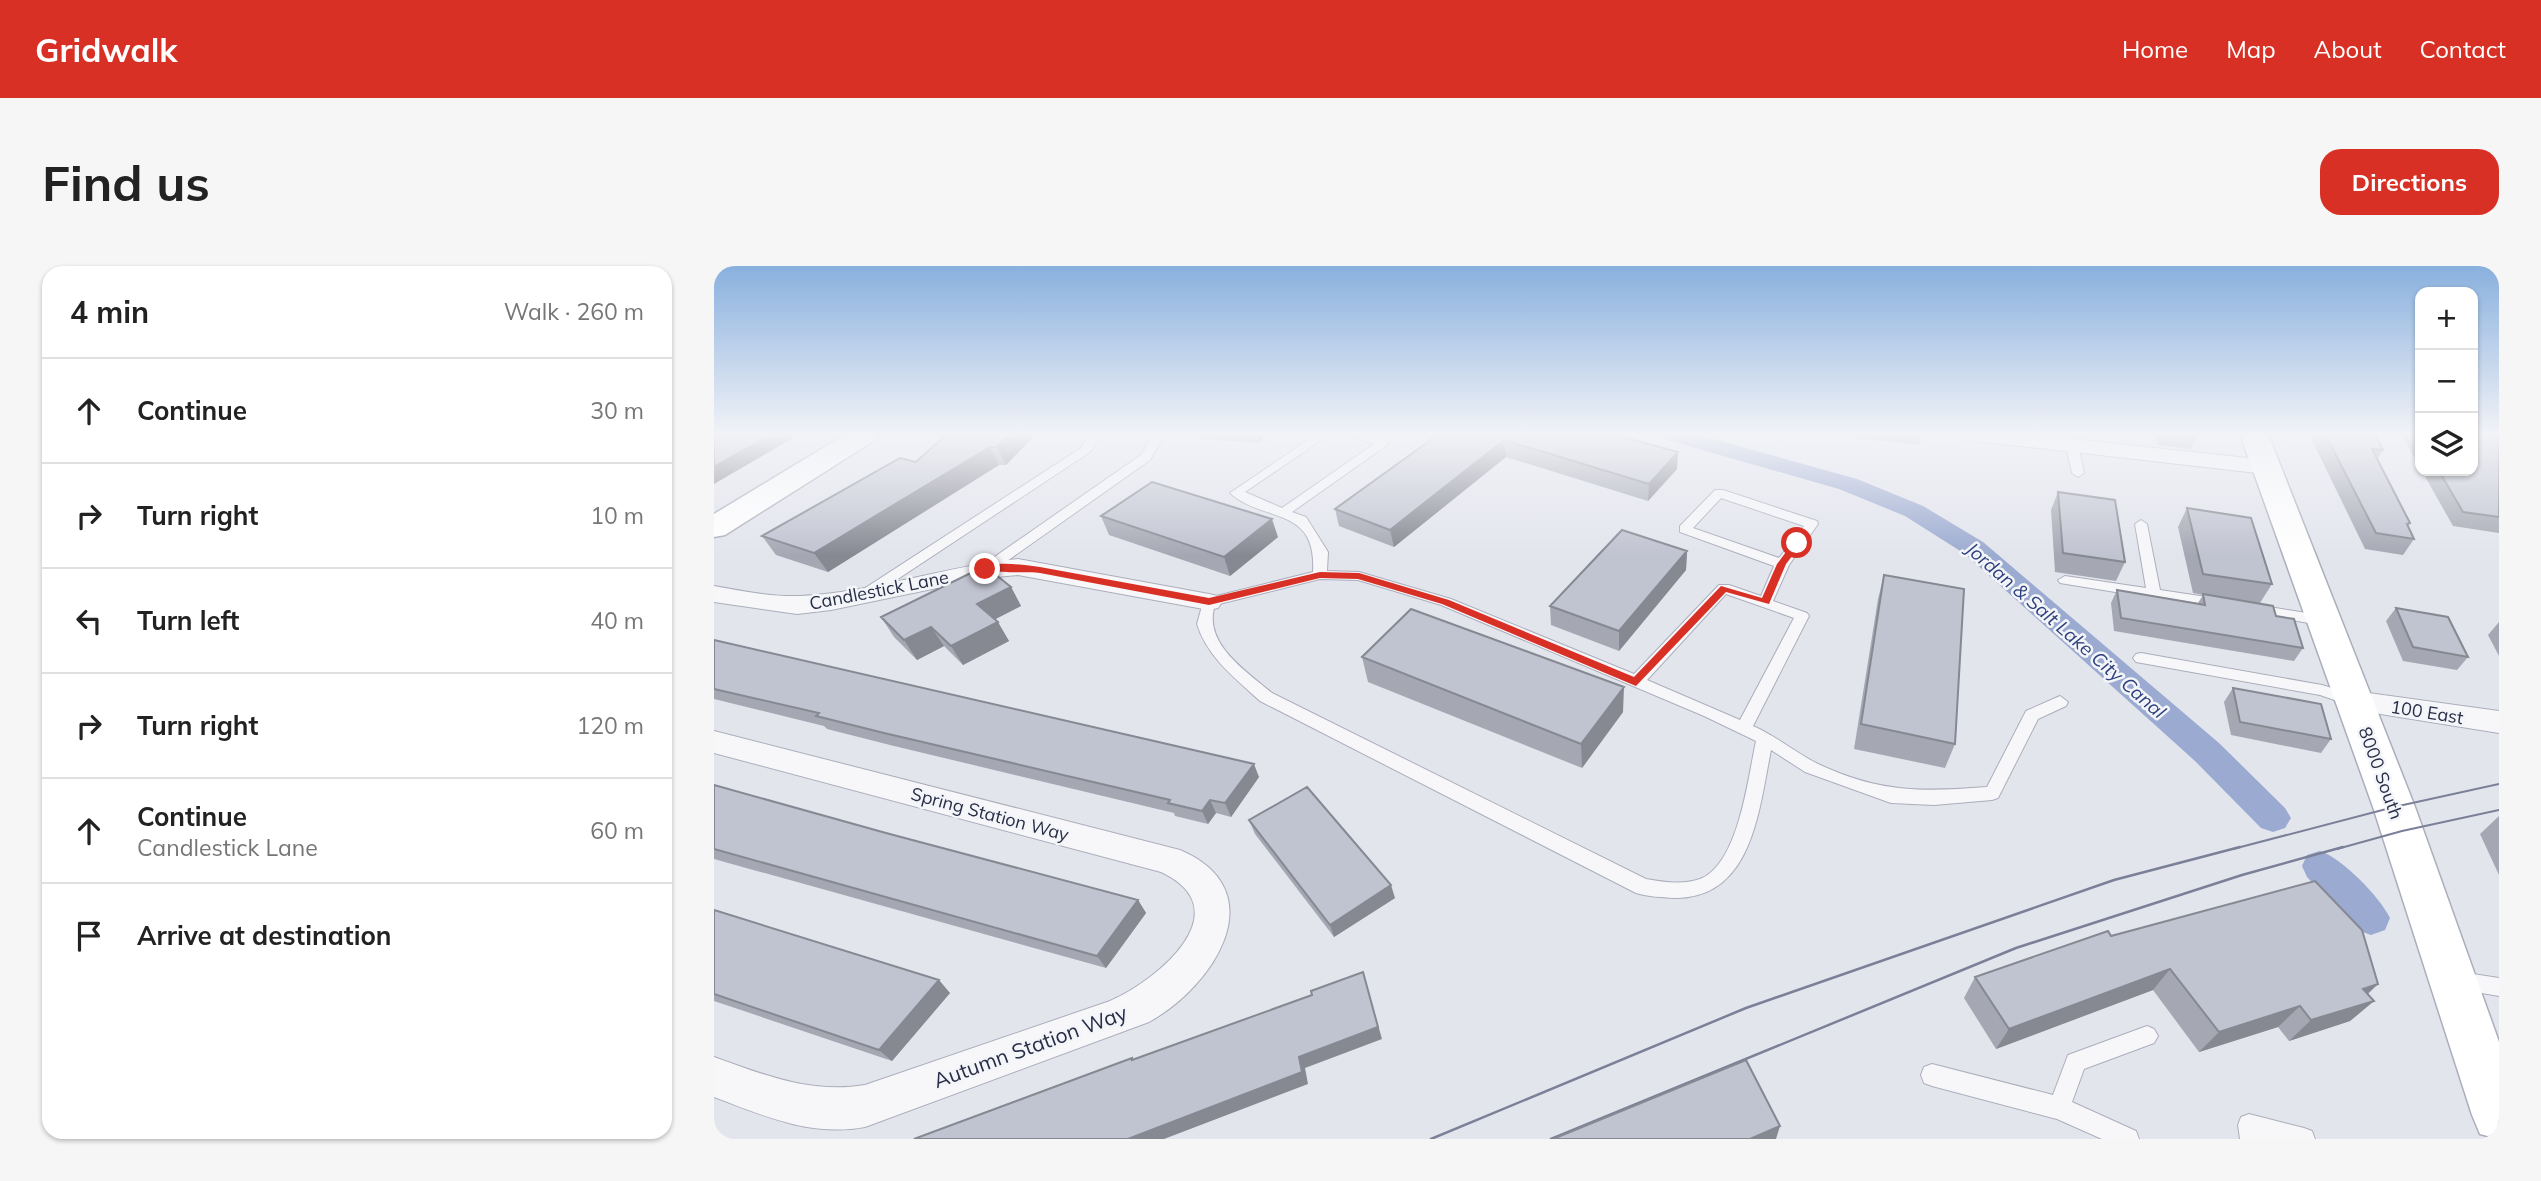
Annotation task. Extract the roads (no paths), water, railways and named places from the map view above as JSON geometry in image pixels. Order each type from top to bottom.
[{"type":"street","points":[[714,528],[800,475]]},
{"type":"street","name":"8000 South","points":[[2270,475],[2394,807],[2499,1115]]},
{"type":"street","name":"Candlestick Lane","points":[[714,593],[746,600],[797,605],[864,595],[985,569],[1018,567],[1209,602]]},
{"type":"street","name":"100 East","points":[[2354,701],[2499,722]]},
{"type":"street","name":"Spring Station Way","points":[[714,742],[1168,860],[1191,870],[1207,887],[1213,911],[1208,938]]},
{"type":"street","name":"Autumn Station Way","points":[[714,1077],[802,1107],[845,1111],[865,1106],[1115,1016],[1157,996],[1188,970],[1208,938]]},
{"type":"lane","points":[[864,595],[1048,475]]},
{"type":"lane","points":[[985,569],[1120,475]]},
{"type":"lane","points":[[1262,475],[1236,492],[1301,520],[1321,552],[1320,575]]},
{"type":"lane","points":[[1284,512],[1337,475]]},
{"type":"lane","points":[[1765,602],[1782,564],[1812,524],[1719,493],[1685,529],[1782,564]]},
{"type":"lane","points":[[2141,524],[2154,594]]},
{"type":"lane","points":[[1765,738],[1735,856],[1717,879],[1683,891],[1643,887],[1266,697],[1238,671],[1209,637],[1203,622],[1209,602],[1320,575],[1359,576],[1446,602],[1744,728],[1765,738],[1811,768],[1891,796],[1934,798],[1992,793],[2032,715],[2060,702]]},
{"type":"lane","points":[[2066,580],[2326,621]]},
{"type":"lane","points":[[1636,682],[1724,588],[1802,616],[1744,728]]},
{"type":"lane","points":[[2141,658],[2322,690],[2354,701]]},
{"type":"lane","points":[[2451,980],[2499,988]]},
{"type":"lane","points":[[2059,1108],[2076,1062],[2147,1036]]},
{"type":"lane","points":[[1931,1075],[2059,1108],[2128,1139]]},
{"type":"lane","points":[[2251,1139],[2249,1125],[2304,1139]]},
{"type":"waterway","name":"Jordan & Salt Lake City Canal","points":[[1815,475],[1848,484],[1914,511],[1974,548],[2207,752],[2273,818]]},
{"type":"waterway","name":"Jordan & Salt Lake City Canal","points":[[2320,866],[2371,918]]},
{"type":"tram line","points":[[2233,849],[2394,807],[2499,784]]},
{"type":"tram line","points":[[2337,849],[2402,831],[2499,810]]},
{"type":"tram line","points":[[1431,1139],[1746,1008],[2114,880],[2240,847]]},
{"type":"tram line","points":[[1551,1139],[2016,948],[2242,875],[2343,847]]}]
